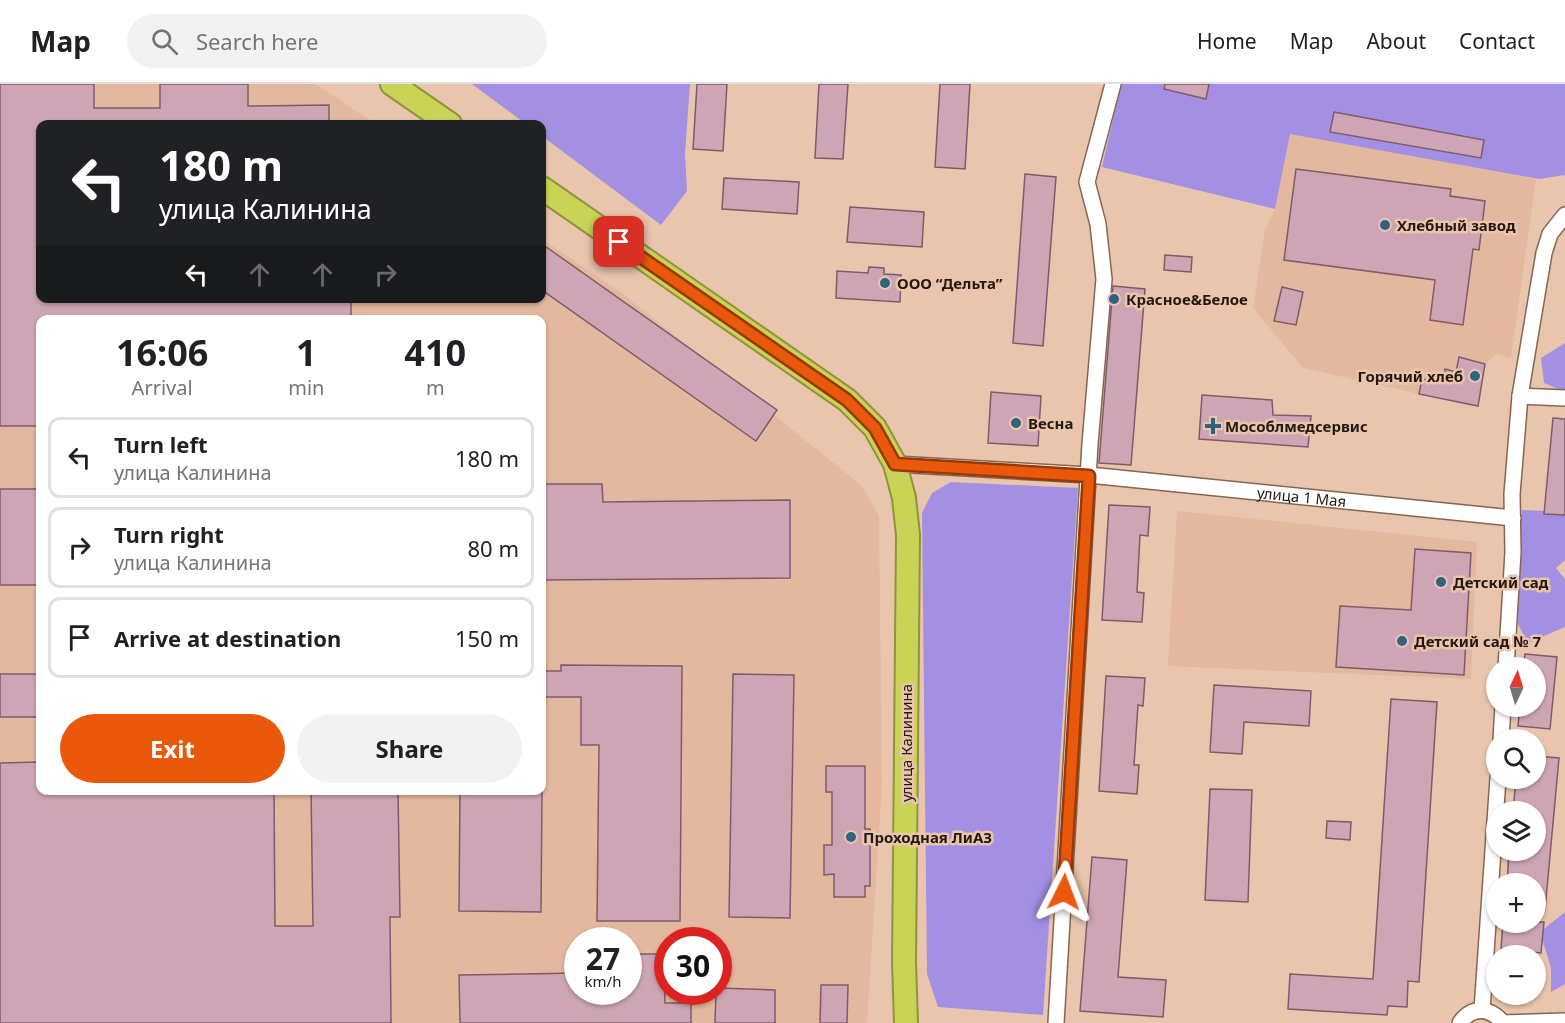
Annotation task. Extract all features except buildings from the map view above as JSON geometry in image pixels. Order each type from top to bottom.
[{"type":"highway","points":[[392,84],[444,120]]},
{"type":"highway","name":"улица Калинина","points":[[546,191],[847,400],[875,428],[895,464],[904,498],[908,535],[904,962],[906,1023]]},
{"type":"street","points":[[1056,1023],[1090,444],[1104,279],[1098,224],[1087,182],[1113,84]]},
{"type":"street","points":[[1507,657],[1513,552],[1512,494],[1520,396],[1544,253],[1550,234],[1565,215]]},
{"type":"street","points":[[1520,396],[1565,398]]},
{"type":"street","points":[[895,464],[1089,476]]},
{"type":"street","name":"улица 1 Мая","points":[[1089,476],[1513,518]]},
{"type":"street","points":[[1482,1010],[1497,789]]},
{"type":"street","points":[[1460,1023],[1467,1015],[1482,1010],[1497,1016],[1503,1023],[1565,1021]]},
{"type":"shaded area","points":[[0,84],[316,84],[369,120],[36,120],[36,303],[546,303],[546,242],[623,294],[861,485],[879,516],[882,785],[867,1023],[0,1023]]},
{"type":"shaded area","points":[[472,84],[690,84],[685,154],[687,191],[661,225],[546,139],[546,120],[521,120]]},
{"type":"shaded area","points":[[1121,84],[1565,84],[1565,175],[1539,179],[1290,134],[1275,209],[1102,167]]},
{"type":"shaded area","points":[[1290,133],[1536,179],[1511,358],[1497,354],[1485,364],[1459,357],[1456,372],[1445,370],[1443,383],[1422,379],[1419,394],[1303,368],[1253,308],[1265,230],[1275,209]]},
{"type":"shaded area","points":[[1565,343],[1565,392],[1544,383],[1541,358]]},
{"type":"shaded area","points":[[951,482],[1078,488],[1043,1015],[938,1007],[927,974],[922,513],[932,493]]},
{"type":"shaded area","points":[[1522,510],[1565,512],[1565,560],[1556,568],[1565,579],[1565,627],[1528,643],[1512,613]]},
{"type":"shaded area","points":[[1177,511],[1477,542],[1471,679],[1168,666]]},
{"type":"shaded area","points":[[1565,912],[1565,984],[1551,992],[1551,968],[1546,945],[1544,945],[1540,933],[1546,933],[1546,927]]},
{"type":"place","name":"Хлебный завод","points":[[1385,225]]},
{"type":"place","name":"ООО “Дельта”","points":[[885,283]]},
{"type":"place","name":"Красное&Белое","points":[[1114,299]]},
{"type":"place","name":"Горячий хлеб","points":[[1475,376]]},
{"type":"place","name":"Весна","points":[[1016,423]]},
{"type":"place","name":"Мособлмедсервис","points":[[1213,426]]},
{"type":"place","name":"Детский сад","points":[[1441,582]]},
{"type":"place","name":"Детский сад № 7","points":[[1402,641]]},
{"type":"place","name":"Проходная ЛиАЗ","points":[[851,837]]},
{"type":"route","points":[[619,242],[847,400],[875,428],[895,464],[1089,476],[1064,892]]}]
